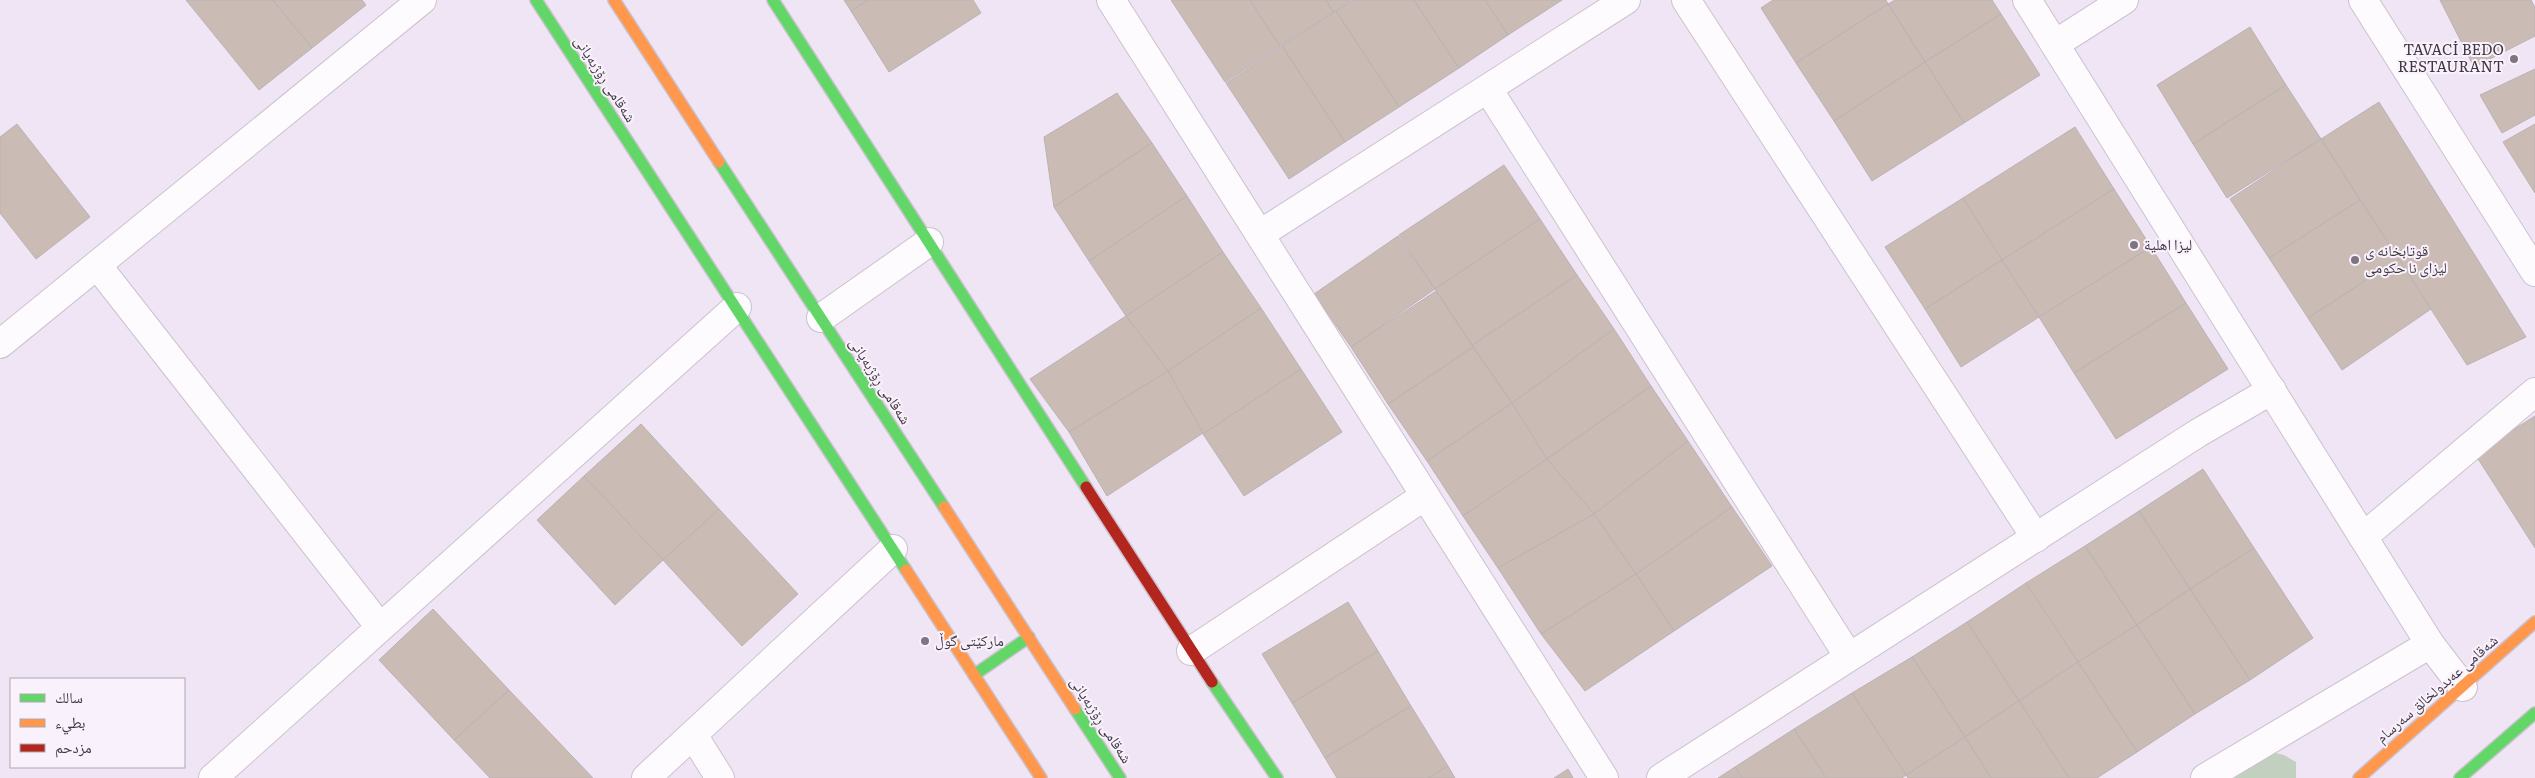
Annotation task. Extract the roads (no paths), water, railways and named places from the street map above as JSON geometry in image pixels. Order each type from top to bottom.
[{"type":"street","points":[[0,344],[422,0]]},
{"type":"street","name":"شەقامی ڕۆژبەیانی","points":[[536,0],[1041,778]]},
{"type":"street","name":"شەقامی ڕۆژبەیانی","points":[[614,0],[1120,778]]},
{"type":"street","points":[[773,0],[1191,650],[1277,778]]},
{"type":"street","points":[[1112,0],[1604,778]]},
{"type":"street","points":[[1260,234],[1626,0]]},
{"type":"street","points":[[1686,0],[2036,538]]},
{"type":"street","points":[[2028,0],[2430,644],[2463,687]]},
{"type":"street","points":[[2055,44],[2124,0]]},
{"type":"street","points":[[2363,0],[2535,272]]},
{"type":"street","points":[[1488,89],[1850,657]]},
{"type":"street","points":[[821,318],[929,242]]},
{"type":"street","points":[[97,265],[380,627]]},
{"type":"street","points":[[214,778],[737,307]]},
{"type":"street","points":[[1661,778],[2198,433],[2272,390]]},
{"type":"street","points":[[2363,537],[2535,392]]},
{"type":"street","points":[[1191,650],[1425,496]]},
{"type":"street","points":[[646,778],[893,549]]},
{"type":"street","name":"شەقامی عەبدولخالق سەرسام","points":[[2359,778],[2535,622]]},
{"type":"street","points":[[974,675],[1029,637]]},
{"type":"street","points":[[2205,778],[2430,644]]},
{"type":"street","points":[[2461,777],[2535,713]]},
{"type":"street","points":[[693,735],[720,778]]},
{"type":"place","name":"TAVACİ BEDO RESTAURANT","points":[[2514,59]]},
{"type":"place","name":"ليزا اهلية","points":[[2134,245]]},
{"type":"place","name":"قوتابخانه ى ليزاى نا حكومى","points":[[2355,260]]},
{"type":"place","name":"مارکێتی گوڵ","points":[[925,641]]}]
